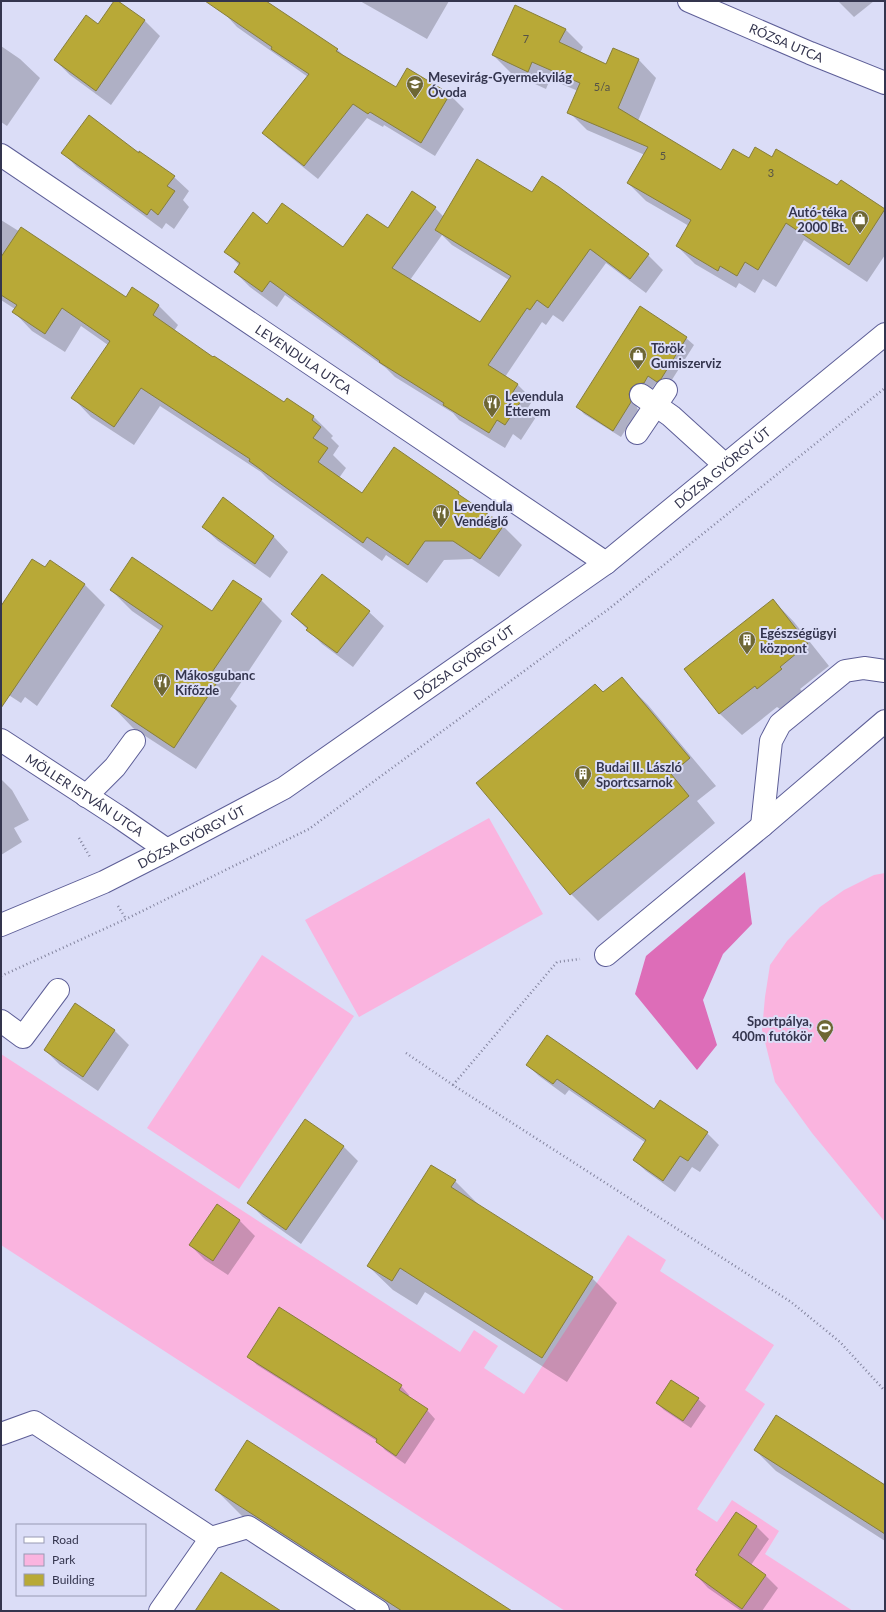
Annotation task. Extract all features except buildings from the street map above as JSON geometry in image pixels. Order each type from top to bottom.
[{"type":"street","name":"RÓZSA UTCA","points":[[689,1],[810,53],[885,83]]},
{"type":"street","name":"LEVENDULA UTCA","points":[[1,155],[606,564]]},
{"type":"street","name":"DÓZSA GYÖRGY ÚT","points":[[1,925],[104,882],[284,788],[606,564],[885,334]]},
{"type":"street","points":[[637,433],[654,397],[671,416],[725,465]]},
{"type":"street","points":[[762,826],[771,741],[780,724],[844,671],[864,668],[885,671]]},
{"type":"street","points":[[606,955],[762,826],[885,721]]},
{"type":"street","name":"MÖLLER ISTVÁN UTCA","points":[[1,740],[167,850]]},
{"type":"street","points":[[86,796],[115,767],[134,741]]},
{"type":"street","points":[[1,1021],[23,1037],[58,990]]},
{"type":"street","points":[[1,1434],[34,1422],[211,1538]]},
{"type":"street","points":[[160,1611],[211,1538],[248,1527],[378,1611]]},
{"type":"path","points":[[1,976],[126,919],[308,829],[610,608],[885,388]]},
{"type":"path","points":[[453,1085],[557,962],[606,955]]},
{"type":"path","points":[[406,1053],[453,1085],[791,1302],[840,1342],[885,1391]]},
{"type":"green space","points":[[489,818],[543,914],[359,1017],[305,920]]},
{"type":"green space","name":"Sportpálya, 400m futókör","points":[[885,873],[885,1222],[812,1133],[775,1082],[762,1030],[770,965],[787,941],[820,907],[844,890],[874,875]]},
{"type":"green space","points":[[262,955],[354,1016],[239,1189],[147,1128]]},
{"type":"green space","points":[[1,1054],[460,1352],[474,1330],[498,1346],[484,1368],[524,1394],[628,1235],[666,1260],[660,1271],[774,1345],[745,1390],[765,1404],[697,1509],[717,1522],[732,1500],[779,1531],[765,1554],[853,1611],[565,1611],[1,1245]]},
{"type":"shaded area","points":[[745,872],[752,924],[723,954],[703,1000],[717,1045],[697,1070],[635,994],[646,956]]},
{"type":"place","name":"Mesevirág-Gyermekvilág Óvoda","points":[[415,99]]},
{"type":"place","name":"Autó-téka 2000 Bt.","points":[[860,234]]},
{"type":"place","name":"Török Gumiszerviz","points":[[638,370]]},
{"type":"place","name":"Levendula Étterem","points":[[492,418]]},
{"type":"place","name":"Levendula Vendéglő","points":[[441,528]]},
{"type":"place","name":"Egészségügyi központ","points":[[747,655]]},
{"type":"place","name":"Mákosgubanc Kifőzde","points":[[162,697]]},
{"type":"place","name":"Budai II. László Sportcsarnok","points":[[583,789]]},
{"type":"place","name":"Sportpálya, 400m futókör","points":[[825,1043]]}]
